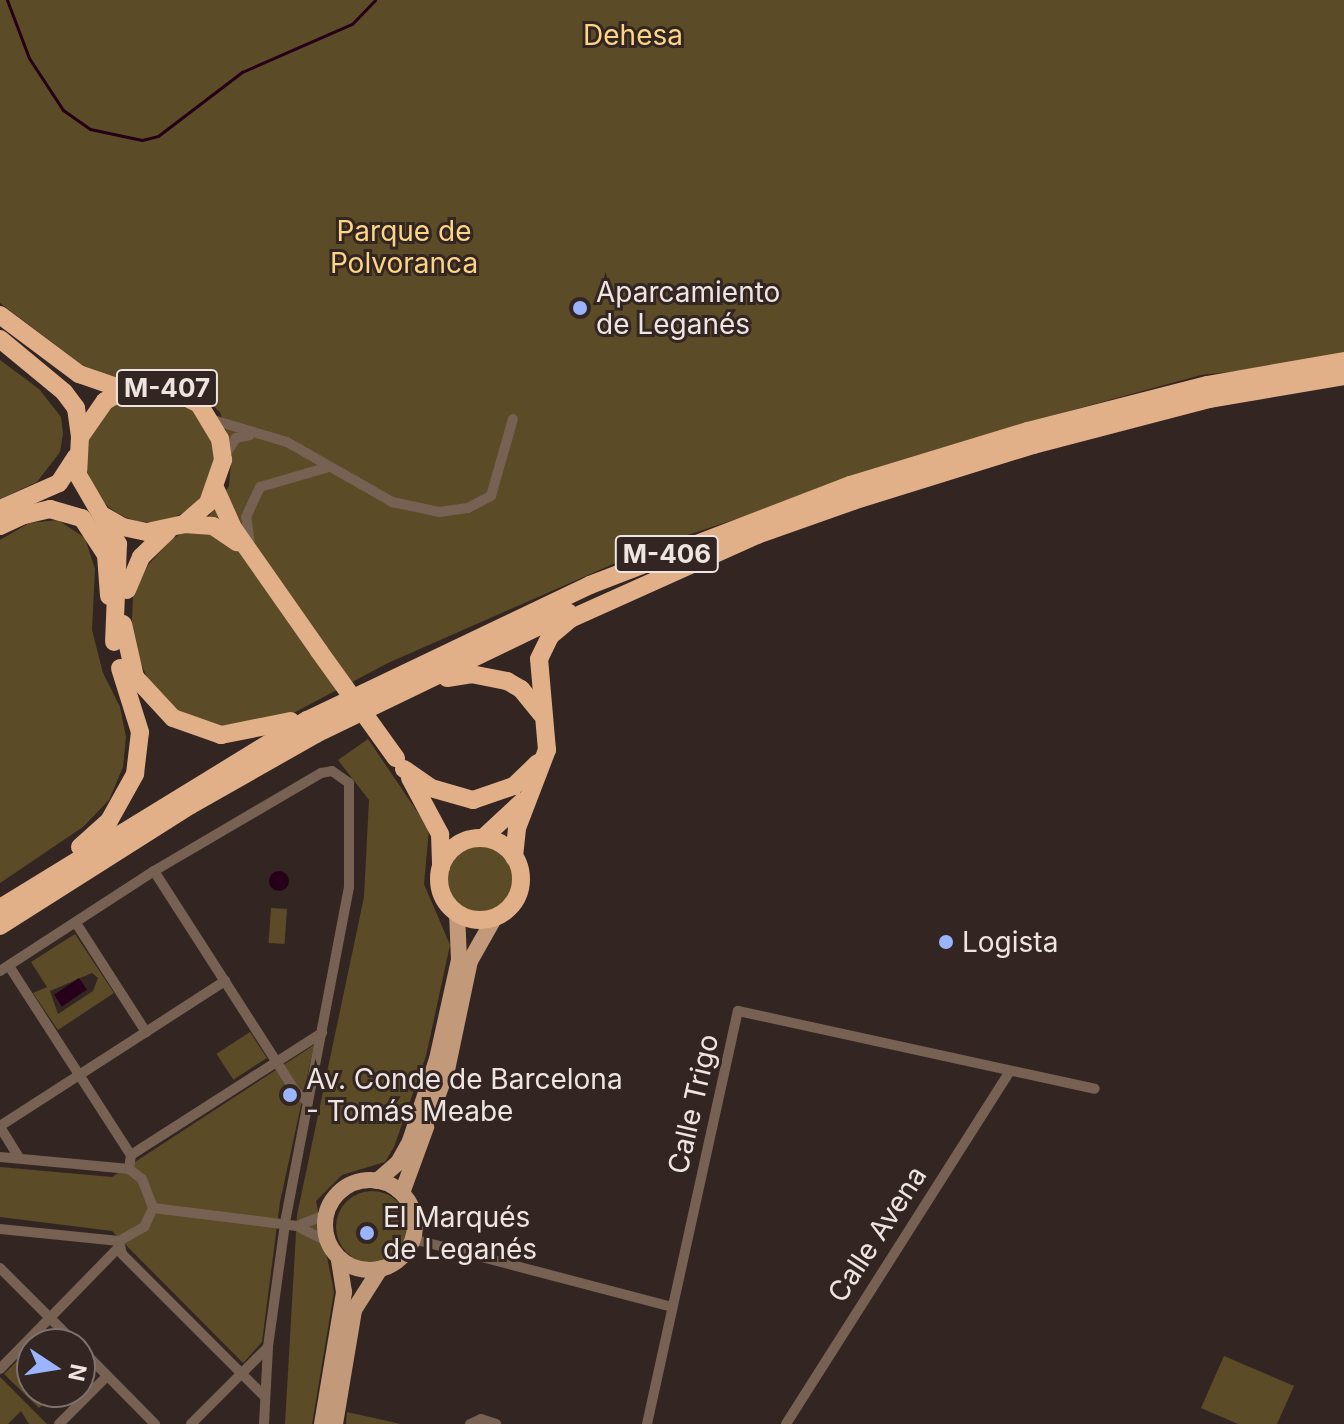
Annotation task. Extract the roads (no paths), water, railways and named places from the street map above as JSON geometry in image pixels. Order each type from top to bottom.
[{"type":"highway","name":"M-407","points":[[0,315],[79,374],[125,390],[163,386],[190,398],[211,419],[223,460],[216,490]]},
{"type":"highway","name":"M-407","points":[[0,339],[64,392],[76,408],[80,437]]},
{"type":"highway","name":"M-406","points":[[0,908],[307,720],[439,654],[590,585],[850,485],[1207,385],[1344,361]]},
{"type":"highway","name":"M-406","points":[[0,926],[191,805],[316,734],[596,598],[745,540],[1033,445],[1210,399],[1344,376]]},
{"type":"highway","name":"M-407","points":[[99,512],[81,484],[76,457],[80,437],[89,417],[125,390]]},
{"type":"highway","points":[[0,509],[59,483],[76,457]]},
{"type":"highway","points":[[178,526],[216,490],[221,509],[423,798],[440,834],[441,893],[457,913],[482,920],[495,917],[519,892],[514,857],[478,838],[423,798]]},
{"type":"highway","points":[[0,526],[60,500],[147,532],[178,526],[222,531],[256,559]]},
{"type":"highway","name":"M-406","points":[[20,516],[67,511],[82,518],[106,555],[114,642],[140,732],[135,774],[109,821],[44,880]]},
{"type":"highway","name":"M-406","points":[[99,512],[118,544],[121,567],[114,642]]},
{"type":"highway","name":"M-406","points":[[178,526],[151,543],[130,575],[124,640],[135,677],[146,693],[193,728],[221,735],[260,730],[292,720],[404,664],[439,654]]},
{"type":"highway","name":"M-406","points":[[514,857],[527,796],[547,750],[539,659],[550,636],[570,619],[745,540]]},
{"type":"highway","name":"M-406","points":[[316,734],[450,676],[471,674],[521,689],[547,725]]},
{"type":"highway","points":[[400,764],[431,788],[473,800],[514,786],[547,750]]},
{"type":"highway","name":"M-406","points":[[478,838],[527,796]]},
{"type":"highway","points":[[441,867],[453,848],[478,838]]},
{"type":"main road","points":[[377,1181],[398,1163],[410,1141],[437,1059],[459,960],[457,913]]},
{"type":"main road","points":[[402,1193],[447,1070],[470,961],[495,917]]},
{"type":"main road","points":[[322,1424],[344,1292],[339,1259],[328,1242],[326,1215],[339,1192],[364,1180],[377,1181],[402,1193],[414,1215],[413,1239],[400,1259],[380,1269],[352,1267],[339,1259]]},
{"type":"main road","points":[[335,1424],[354,1310],[380,1269]]},
{"type":"street","points":[[211,419],[236,430],[264,433],[404,507],[439,512],[468,508],[491,496],[498,481],[513,419]]},
{"type":"street","points":[[223,460],[236,438],[264,433]]},
{"type":"street","points":[[256,559],[246,517],[252,496],[269,481],[329,467]]},
{"type":"street","points":[[129,1169],[131,1155],[4,969],[154,871],[321,773],[342,777],[349,783],[351,796],[349,887],[285,1224],[268,1347],[264,1424]]},
{"type":"street","points":[[154,871],[308,1102]]},
{"type":"street","points":[[76,923],[146,1032]]},
{"type":"street","points":[[18,1156],[0,1126],[225,981]]},
{"type":"street","name":"Calle Trigo","points":[[647,1424],[738,1011],[1095,1089]]},
{"type":"street","points":[[131,1155],[322,1033]]},
{"type":"street","name":"Calle Avena","points":[[786,1424],[1010,1071]]},
{"type":"street","points":[[0,1157],[18,1156],[129,1169],[142,1179],[153,1208],[144,1227],[118,1245],[0,1369]]},
{"type":"street","points":[[153,1208],[297,1226],[328,1242]]},
{"type":"street","points":[[297,1226],[326,1215]]},
{"type":"street","points":[[1,1231],[118,1245],[265,1397]]},
{"type":"street","points":[[413,1239],[672,1307]]},
{"type":"street","points":[[0,1268],[60,1328]]},
{"type":"street","points":[[191,1424],[268,1347]]},
{"type":"street","points":[[96,1365],[155,1424]]},
{"type":"street","points":[[59,1424],[107,1376]]},
{"type":"street","points":[[470,1424],[481,1419],[496,1424]]},
{"type":"waterway","points":[[7,0],[29,58],[63,110],[90,129],[142,140],[158,136],[242,72],[352,24],[375,0]]},
{"type":"place","name":"Aparcamiento de Leganés","points":[[580,308]]},
{"type":"place","name":"Logista","points":[[946,942]]},
{"type":"place","name":"Av. Conde de Barcelona - Tomás Meabe","points":[[290,1095]]},
{"type":"place","name":"El Marqués de Leganés","points":[[367,1233]]},
{"type":"park label","name":"Dehesa","points":[[633,35]]},
{"type":"park label","name":"Parque de Polvoranca","points":[[404,247]]}]
